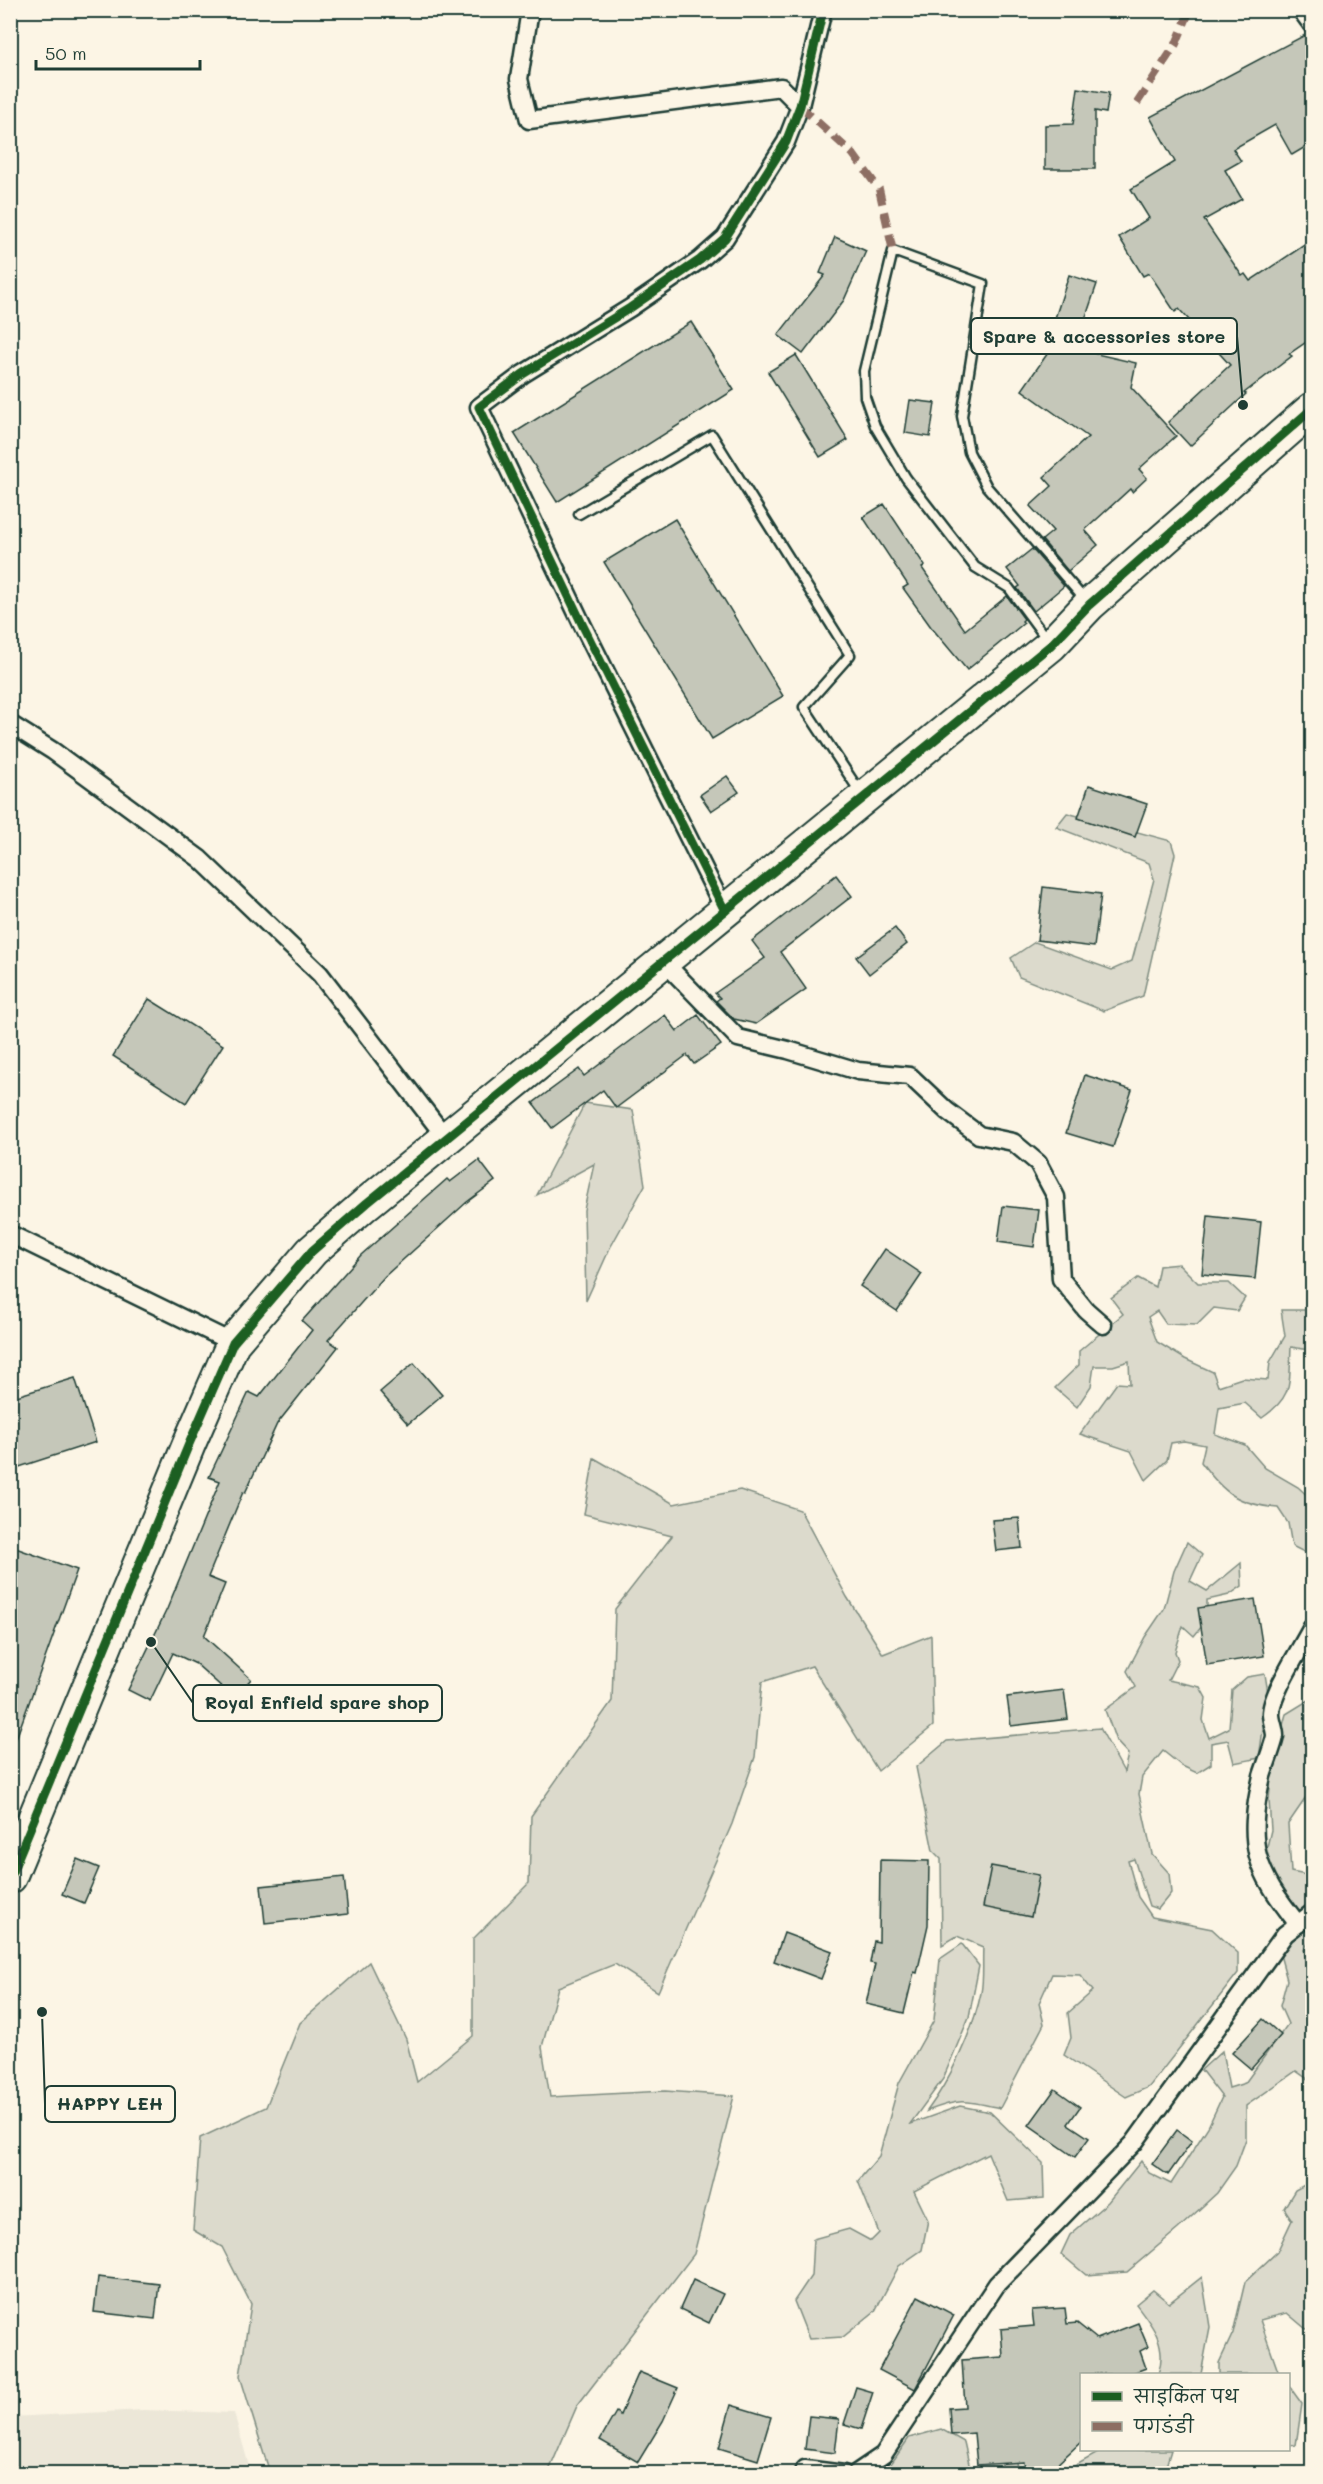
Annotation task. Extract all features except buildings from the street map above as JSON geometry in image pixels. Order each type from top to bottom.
[{"type":"highway","points":[[10,1877],[233,1343],[312,1251],[446,1138],[1051,645],[1089,605],[1312,409]]},
{"type":"street","points":[[530,10],[519,79],[529,120],[781,87],[800,106]]},
{"type":"street","points":[[725,910],[583,626],[479,407],[523,374],[674,278],[726,238],[786,142],[800,106],[823,10]]},
{"type":"street","points":[[1301,10],[1312,25]]},
{"type":"street","points":[[10,724],[80,771],[200,859],[320,974],[446,1138]]},
{"type":"street","points":[[663,961],[738,1038],[858,1071],[910,1076],[947,1111],[979,1135],[1013,1142],[1038,1163],[1056,1197],[1061,1279],[1086,1310],[1103,1325]]},
{"type":"street","points":[[10,1234],[233,1343]]},
{"type":"street","points":[[1298,1924],[1275,1895],[1262,1871],[1254,1843],[1257,1798],[1267,1756],[1275,1737],[1271,1712],[1276,1694],[1312,1627]]},
{"type":"street","points":[[855,2474],[884,2455],[997,2284],[1134,2143],[1285,1934],[1312,1913]]},
{"type":"street","points":[[802,2474],[805,2469],[844,2474]]},
{"type":"lane","points":[[1051,645],[1009,588],[975,567],[906,478],[875,426],[865,397],[864,371],[893,251],[983,284],[962,416],[969,452],[987,487],[1089,605]]},
{"type":"lane","points":[[579,514],[712,435],[850,655],[804,707],[864,798]]},
{"type":"shaded area","points":[[1067,813],[1171,841],[1175,854],[1143,996],[1104,1011],[1019,977],[1011,958],[1035,942],[1112,970],[1132,961],[1154,879],[1149,863],[1056,827]]},
{"type":"shaded area","points":[[585,1103],[633,1110],[645,1185],[610,1248],[586,1301],[584,1210],[594,1164],[537,1195]]},
{"type":"shaded area","points":[[1179,1264],[1198,1283],[1229,1283],[1245,1298],[1237,1311],[1214,1308],[1197,1325],[1166,1324],[1157,1311],[1148,1317],[1157,1342],[1213,1372],[1218,1386],[1242,1378],[1268,1380],[1270,1362],[1285,1336],[1281,1310],[1309,1310],[1312,1316],[1312,1345],[1309,1350],[1291,1347],[1288,1388],[1280,1403],[1262,1418],[1245,1403],[1219,1408],[1215,1434],[1245,1445],[1265,1468],[1298,1487],[1312,1500],[1312,1552],[1310,1555],[1292,1546],[1288,1523],[1278,1508],[1242,1500],[1233,1496],[1217,1482],[1201,1462],[1205,1445],[1184,1441],[1171,1443],[1167,1460],[1146,1480],[1131,1451],[1080,1434],[1117,1383],[1130,1384],[1129,1361],[1113,1366],[1094,1366],[1091,1386],[1077,1407],[1055,1388],[1079,1365],[1079,1351],[1123,1314],[1111,1298],[1138,1278],[1155,1287],[1159,1266]]},
{"type":"shaded area","points":[[594,1458],[674,1504],[740,1490],[800,1510],[847,1597],[883,1654],[931,1635],[933,1726],[878,1771],[812,1666],[762,1682],[755,1757],[732,1824],[658,1992],[615,1964],[558,1987],[542,2047],[550,2097],[665,2091],[734,2096],[694,2254],[577,2406],[548,2473],[270,2473],[240,2376],[251,2304],[222,2247],[193,2230],[200,2138],[266,2107],[300,2023],[369,1962],[406,2039],[417,2082],[473,2036],[473,1939],[529,1883],[531,1816],[612,1701],[615,1609],[672,1536],[584,1514]]},
{"type":"shaded area","points":[[1187,1542],[1202,1555],[1190,1581],[1207,1591],[1241,1563],[1242,1586],[1229,1595],[1207,1600],[1207,1620],[1194,1636],[1183,1626],[1175,1652],[1178,1660],[1168,1680],[1200,1687],[1206,1698],[1203,1720],[1209,1738],[1229,1728],[1232,1690],[1247,1677],[1265,1674],[1268,1693],[1259,1758],[1234,1763],[1228,1740],[1211,1743],[1211,1764],[1197,1773],[1182,1766],[1163,1751],[1142,1777],[1139,1794],[1152,1854],[1169,1873],[1171,1893],[1158,1909],[1149,1906],[1134,1859],[1128,1861],[1138,1897],[1152,1917],[1212,1929],[1238,1953],[1238,1973],[1149,2087],[1126,2097],[1064,2055],[1071,2038],[1068,2013],[1093,1991],[1080,1975],[1052,1974],[1039,2003],[1044,2024],[1000,2108],[978,2103],[955,2102],[927,2111],[952,2070],[972,2023],[982,1987],[983,1947],[957,1936],[942,1945],[941,1859],[933,1851],[916,1767],[947,1741],[1100,1728],[1124,1772],[1128,1754],[1116,1741],[1105,1710],[1136,1687],[1127,1671],[1145,1637],[1164,1609],[1174,1571]]},
{"type":"shaded area","points":[[1312,1698],[1312,1789],[1288,1824],[1291,1872],[1312,1876],[1312,1937],[1304,1950],[1312,1985],[1312,2082],[1296,2071],[1246,2106],[1246,2139],[1236,2166],[1217,2193],[1178,2229],[1127,2272],[1086,2275],[1061,2254],[1070,2235],[1108,2202],[1141,2161],[1149,2173],[1171,2184],[1208,2127],[1222,2097],[1201,2070],[1222,2051],[1229,2088],[1245,2083],[1288,2024],[1280,2006],[1287,1980],[1279,1951],[1291,1936],[1280,1889],[1265,1855],[1271,1830],[1269,1800],[1272,1765],[1286,1714]]},
{"type":"shaded area","points":[[962,1944],[979,1966],[969,2017],[943,2079],[910,2124],[960,2106],[990,2112],[1043,2163],[1044,2198],[1008,2201],[988,2153],[914,2191],[928,2220],[922,2250],[899,2266],[875,2311],[843,2337],[809,2339],[794,2301],[811,2276],[813,2239],[849,2229],[871,2241],[879,2233],[858,2181],[879,2156],[899,2083],[934,2020],[940,1959]]},
{"type":"shaded area","points":[[1312,2181],[1312,2328],[1306,2329],[1287,2313],[1260,2320],[1279,2373],[1219,2373],[1219,2363],[1233,2333],[1245,2282],[1277,2252],[1292,2220],[1284,2208],[1295,2190]]},
{"type":"shaded area","points":[[1202,2277],[1210,2327],[1201,2373],[1158,2373],[1161,2364],[1160,2345],[1153,2328],[1136,2304],[1153,2290],[1169,2303]]},
{"type":"shaded area","points":[[1290,2387],[1302,2404],[1296,2445],[1290,2446]]},
{"type":"shaded area","points":[[143,2410],[234,2413],[251,2473],[11,2473],[11,2417]]},
{"type":"shaded area","points":[[1002,2425],[1014,2434],[1017,2473],[884,2474],[909,2438],[941,2429],[964,2442],[971,2473],[1002,2469]]},
{"type":"shaded area","points":[[1101,2451],[1171,2451],[1164,2473],[1062,2473]]},
{"type":"marked path","points":[[1137,103],[1176,44],[1190,10]]},
{"type":"marked path","points":[[800,106],[853,154],[879,189],[893,251]]},
{"type":"cycle path","points":[[725,911],[583,626],[479,407],[523,374],[630,308],[700,260],[725,238],[786,142],[800,106],[823,10]]},
{"type":"cycle path","points":[[10,1877],[233,1343],[312,1251],[367,1203],[1051,645],[1089,605],[1312,409]]},
{"type":"place","name":"Spare & accessories store","points":[[1243,405]]},
{"type":"place","name":"Royal Enfield spare shop","points":[[151,1642]]},
{"type":"place","name":"HAPPY LEH","points":[[42,2012]]}]
